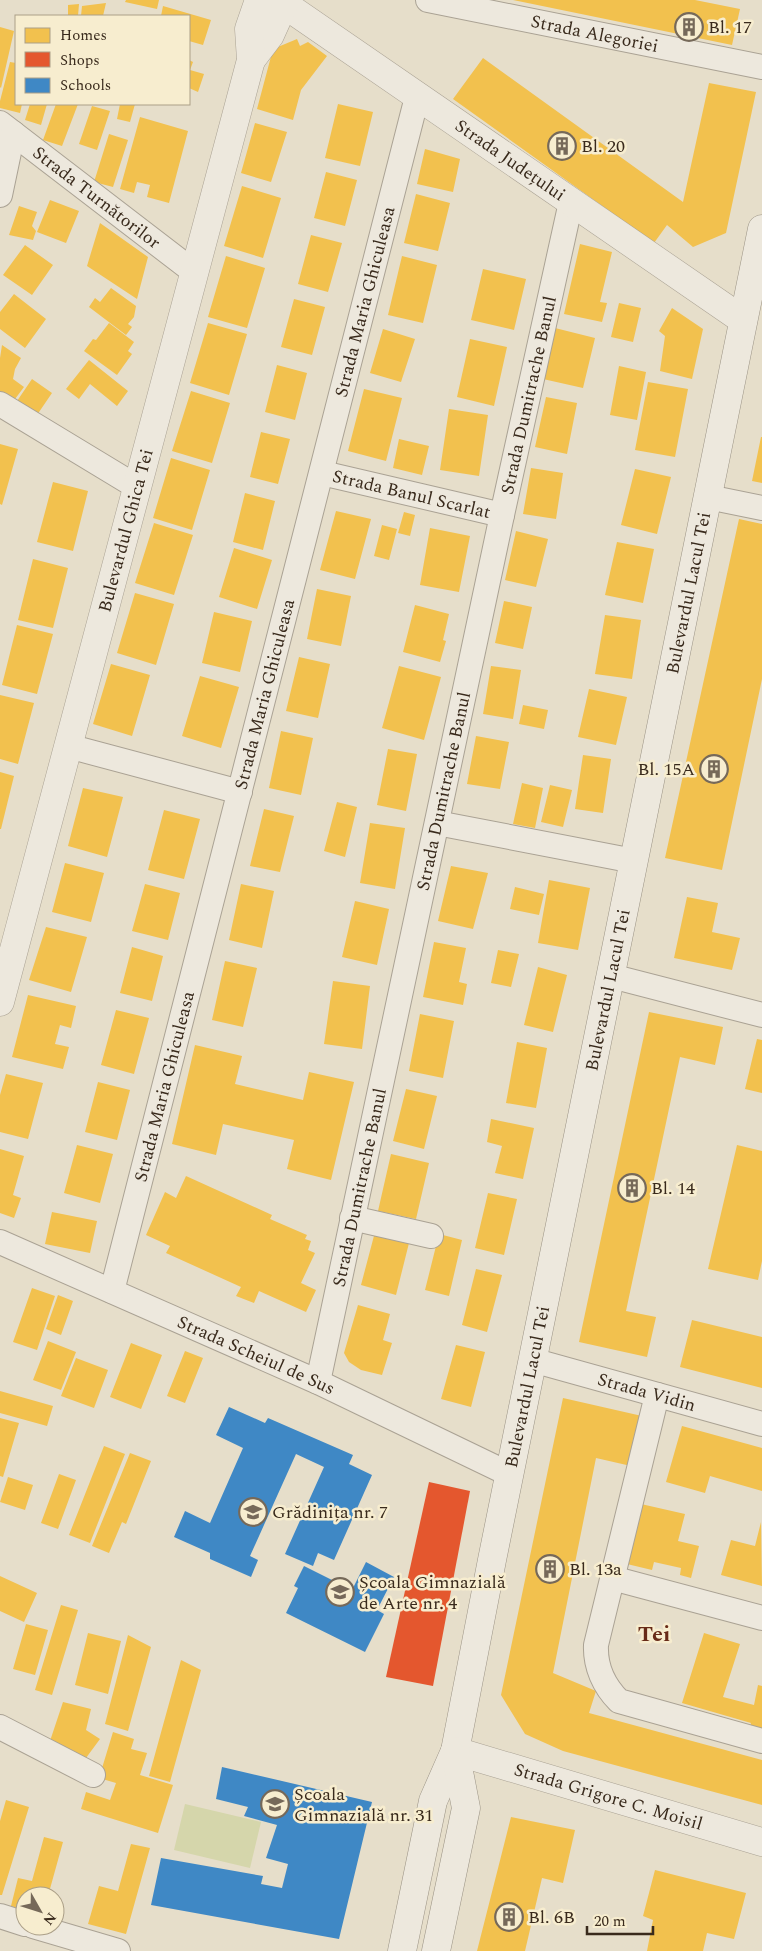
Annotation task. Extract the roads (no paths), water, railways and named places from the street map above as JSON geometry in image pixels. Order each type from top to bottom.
[{"type":"main road","name":"Bulevardul Ghica Tei","points":[[0,1002],[251,60],[270,35],[277,1]]},
{"type":"main road","name":"Strada Județului","points":[[277,1],[744,320]]},
{"type":"main road","name":"Bulevardul Lacul Tei","points":[[402,1951],[433,1801],[455,1751],[509,1474],[762,229]]},
{"type":"main road","name":"Bulevardul Lacul Tei","points":[[436,1951],[466,1808],[455,1751]]},
{"type":"main road","name":"Strada Grigore C. Moisil","points":[[455,1751],[762,1842]]},
{"type":"street","name":"Strada Alegoriei","points":[[428,0],[762,67]]},
{"type":"street","name":"Strada Maria Ghiculeasa","points":[[112,1291],[418,97]]},
{"type":"street","name":"Strada Turnătorilor","points":[[7,128],[194,272]]},
{"type":"street","points":[[0,195],[7,128]]},
{"type":"street","name":"Strada Dumitrache Banul","points":[[318,1382],[502,515],[571,202]]},
{"type":"street","points":[[0,404],[137,487]]},
{"type":"street","name":"Strada Banul Scarlat","points":[[322,473],[502,515]]},
{"type":"street","points":[[708,497],[762,508]]},
{"type":"street","points":[[68,746],[240,792]]},
{"type":"street","points":[[437,823],[634,861]]},
{"type":"street","points":[[611,976],[762,1015]]},
{"type":"street","points":[[352,1218],[431,1236]]},
{"type":"street","name":"Strada Scheiul de Sus","points":[[0,1242],[318,1382],[509,1474]]},
{"type":"street","name":"Strada Vidin","points":[[532,1360],[762,1424]]},
{"type":"street","points":[[657,1395],[596,1645],[597,1667],[612,1694],[619,1701],[762,1742]]},
{"type":"street","points":[[612,1578],[762,1618]]},
{"type":"street","points":[[0,1727],[93,1776]]},
{"type":"street","points":[[0,1916],[15,1921]]},
{"type":"street","points":[[65,1936],[113,1950]]},
{"type":"place","name":"Bl. 17","points":[[689,27]]},
{"type":"place","name":"Bl. 20","points":[[562,146]]},
{"type":"place","name":"Bl. 15A","points":[[714,769]]},
{"type":"place","name":"Bl. 14","points":[[632,1188]]},
{"type":"place","name":"Grădinița nr. 7","points":[[253,1512]]},
{"type":"place","name":"Bl. 13a","points":[[550,1569]]},
{"type":"place","name":"Școala Gimnazială de Arte nr. 4","points":[[340,1592]]},
{"type":"place","name":"Școala Gimnazială nr. 31","points":[[275,1804]]},
{"type":"place","name":"Bl. 6B","points":[[509,1917]]},
{"type":"district","name":"Tei","points":[[654,1633]]}]
